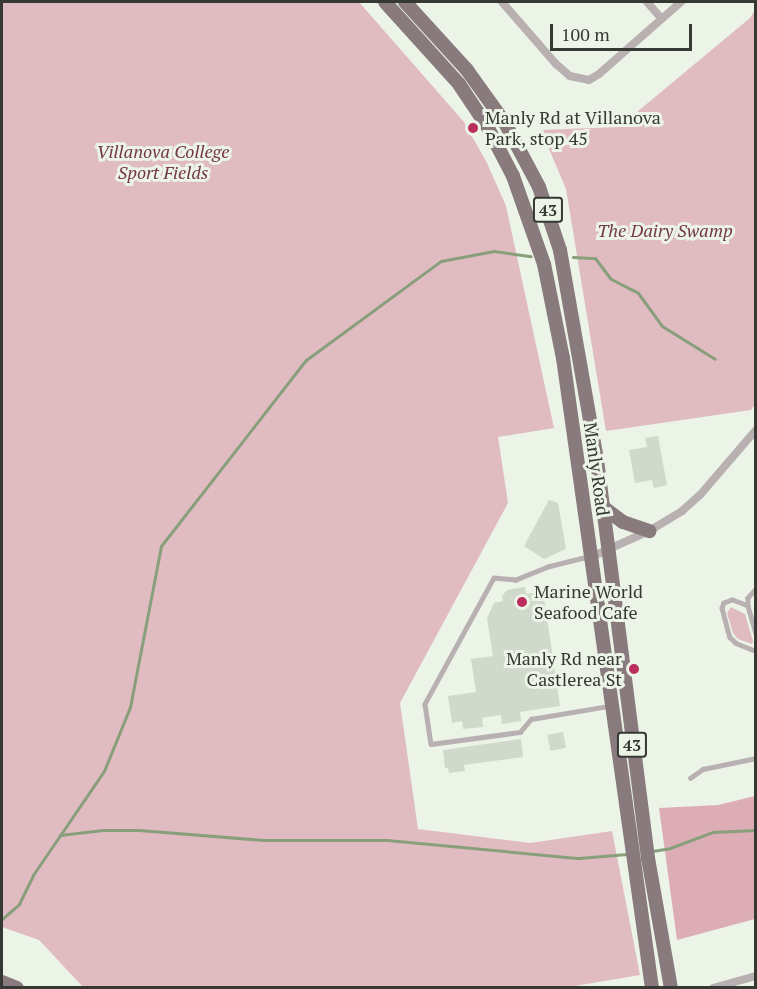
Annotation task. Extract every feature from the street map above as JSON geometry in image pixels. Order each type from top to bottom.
[{"type":"main road","name":"Manly Road","points":[[385,2],[448,71],[472,103],[500,149],[525,208],[544,264],[557,319],[652,987]]},
{"type":"main road","name":"Manly Road","points":[[405,2],[488,97],[518,145],[546,207],[564,267],[603,507],[648,858],[671,987]]},
{"type":"main road","points":[[603,507],[623,522],[650,531]]},
{"type":"street","points":[[502,2],[555,63],[578,80],[589,80],[599,74],[681,2]]},
{"type":"street","points":[[647,2],[661,18]]},
{"type":"street","points":[[591,557],[650,531],[673,518],[700,495],[756,430]]},
{"type":"street","points":[[713,987],[756,976]]},
{"type":"lane","points":[[591,557],[548,567],[516,579],[494,578],[425,704],[431,744],[520,732],[531,719],[612,706]]},
{"type":"lane","points":[[756,589],[748,598],[756,634]]},
{"type":"lane","points":[[748,606],[732,600],[724,603],[722,608],[730,637],[736,643],[756,651]]},
{"type":"lane","points":[[690,778],[703,769],[756,758]]},
{"type":"green space","name":"Villanova College Sport Fields","points":[[2,2],[359,2],[464,122],[487,163],[506,206],[554,428],[498,437],[508,503],[400,703],[418,829],[530,843],[612,831],[640,975],[563,988],[83,987],[39,940],[2,927]]},
{"type":"green space","name":"The Dairy Swamp","points":[[755,10],[755,404],[751,410],[606,431],[566,189],[541,130],[619,127],[750,18]]},
{"type":"green space","points":[[731,607],[745,614],[752,644],[738,639],[733,633],[727,613]]},
{"type":"shaded area","points":[[755,796],[755,919],[677,940],[659,808],[718,805]]},
{"type":"building","points":[[658,436],[667,485],[654,488],[652,480],[635,483],[629,450],[647,447],[645,438]]},
{"type":"building","points":[[549,500],[558,503],[566,549],[544,559],[524,546]]},
{"type":"building","points":[[525,587],[526,594],[543,591],[560,706],[520,712],[521,721],[502,724],[501,715],[482,718],[483,727],[463,729],[462,721],[452,723],[448,696],[476,692],[471,659],[493,656],[487,618],[494,603],[503,601],[502,596],[507,590]]},
{"type":"building","points":[[563,732],[566,748],[550,751],[547,735]]},
{"type":"building","points":[[521,739],[523,757],[464,765],[465,771],[449,773],[448,768],[445,768],[443,750]]},
{"type":"waterway","points":[[2,919],[19,904],[33,875],[104,771],[130,707],[161,546],[306,360],[441,261],[494,251],[531,256]]},
{"type":"waterway","points":[[573,257],[595,258],[611,279],[638,293],[662,326],[715,359]]},
{"type":"waterway","points":[[60,835],[103,830],[139,830],[262,840],[387,840],[579,858],[627,854]]},
{"type":"waterway","points":[[652,851],[670,848],[713,832],[756,830]]},
{"type":"place","name":"Manly Rd at Villanova Park, stop 45","points":[[473,128]]},
{"type":"place","name":"Marine World Seafood Cafe","points":[[522,602]]},
{"type":"place","name":"Manly Rd near Castlerea St","points":[[634,669]]}]
